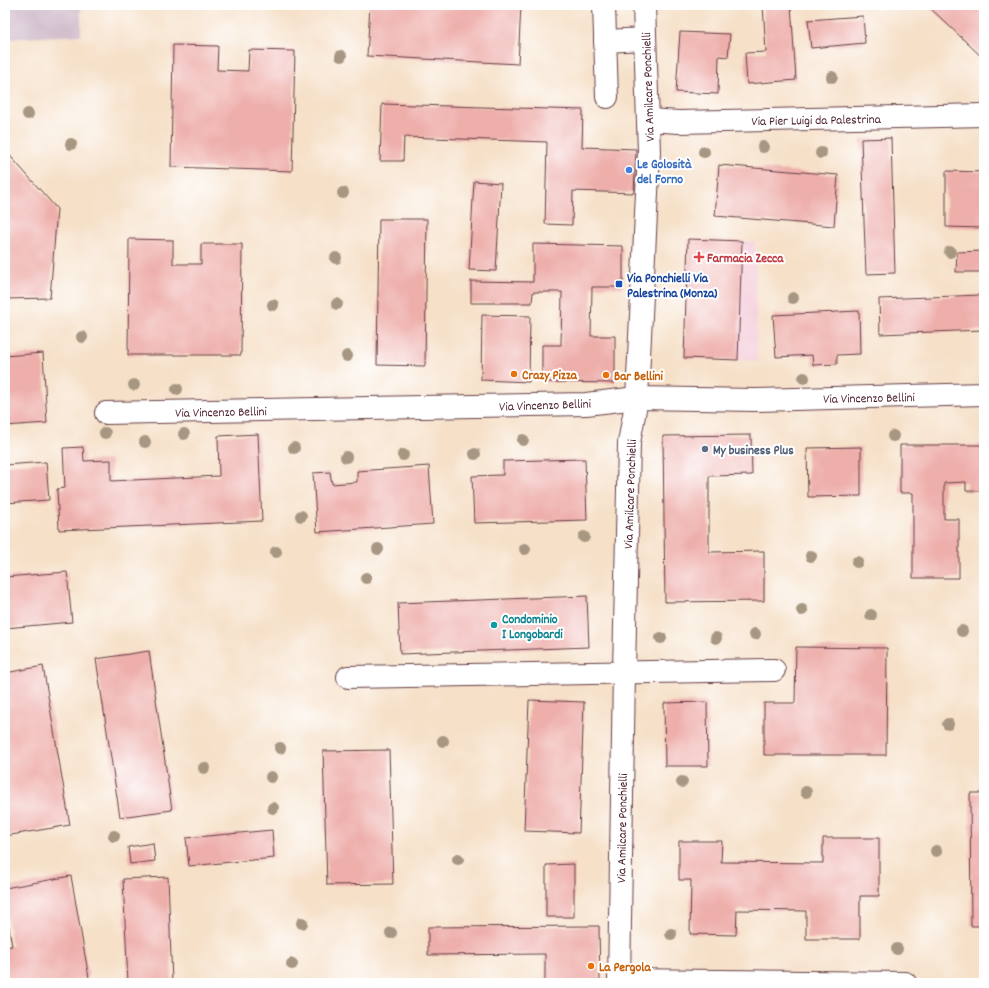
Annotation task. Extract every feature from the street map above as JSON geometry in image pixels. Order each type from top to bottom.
[{"type":"street","points":[[604,5],[607,97]]},
{"type":"street","name":"Via Amilcare Ponchielli","points":[[619,982],[629,443],[637,398],[649,152],[644,5]]},
{"type":"street","points":[[605,41],[645,39]]},
{"type":"street","name":"Via Pier Luigi da Palestrina","points":[[648,120],[679,122],[984,115]]},
{"type":"street","name":"Via Vincenzo Bellini","points":[[106,413],[586,404],[637,398],[754,400],[984,394]]},
{"type":"street","points":[[348,677],[774,670]]},
{"type":"street","points":[[619,982],[905,983]]},
{"type":"shaded area","points":[[5,5],[81,5],[81,35],[5,39]]},
{"type":"shaded area","points":[[688,239],[755,242],[757,361],[684,358]]},
{"type":"building","points":[[370,5],[521,5],[518,64],[367,56]]},
{"type":"building","points":[[763,5],[791,5],[796,80],[747,84],[745,53],[766,52]]},
{"type":"building","points":[[927,5],[984,5],[984,59]]},
{"type":"building","points":[[863,16],[865,43],[811,48],[808,20]]},
{"type":"building","points":[[680,32],[730,34],[728,57],[719,56],[718,94],[676,92]]},
{"type":"building","points":[[173,45],[218,46],[217,70],[248,71],[249,50],[295,51],[292,171],[171,167]]},
{"type":"building","points":[[382,104],[583,110],[582,147],[636,149],[634,193],[573,191],[572,225],[545,224],[547,142],[404,137],[403,161],[380,161]]},
{"type":"building","points":[[891,138],[895,273],[866,274],[861,139]]},
{"type":"building","points":[[5,150],[57,209],[50,298],[5,299],[5,269],[8,227],[5,223]]},
{"type":"building","points":[[719,165],[838,175],[834,226],[715,216]]},
{"type":"building","points":[[946,171],[984,172],[984,228],[946,227]]},
{"type":"building","points":[[474,181],[501,183],[496,271],[469,270]]},
{"type":"building","points":[[379,219],[427,219],[425,366],[377,365]]},
{"type":"building","points":[[129,239],[173,240],[173,264],[201,264],[201,244],[242,244],[241,355],[128,355]]},
{"type":"building","points":[[688,239],[742,241],[738,360],[684,358]]},
{"type":"building","points":[[533,244],[623,246],[623,287],[592,287],[591,336],[615,336],[615,383],[542,382],[542,345],[561,345],[562,292],[533,292],[532,303],[471,303],[471,281],[533,282]]},
{"type":"building","points":[[984,251],[984,272],[956,272],[957,252]]},
{"type":"building","points":[[981,295],[983,330],[880,334],[879,299]]},
{"type":"building","points":[[859,311],[860,354],[837,355],[837,364],[813,365],[812,355],[776,357],[773,315]]},
{"type":"building","points":[[482,315],[530,316],[529,382],[481,380]]},
{"type":"building","points":[[43,353],[47,423],[5,426],[5,356]]},
{"type":"building","points":[[258,434],[262,521],[59,530],[57,489],[65,488],[63,448],[83,447],[84,461],[111,460],[111,481],[219,476],[218,436]]},
{"type":"building","points":[[751,435],[752,475],[709,476],[709,552],[764,551],[764,601],[665,602],[663,436]]},
{"type":"building","points":[[900,445],[984,445],[984,491],[966,491],[966,482],[944,483],[944,519],[959,519],[959,578],[913,578],[913,493],[900,493]]},
{"type":"building","points":[[861,447],[861,496],[808,497],[807,448]]},
{"type":"building","points":[[585,459],[587,520],[474,523],[472,476],[503,475],[503,461]]},
{"type":"building","points":[[46,462],[49,500],[5,503],[5,465]]},
{"type":"building","points":[[429,466],[433,524],[317,532],[313,473],[330,472],[332,484],[357,482],[357,471]]},
{"type":"building","points":[[67,572],[72,622],[5,628],[5,577]]},
{"type":"building","name":"Condominio I Longobardi","points":[[587,596],[589,647],[400,654],[398,603]]},
{"type":"building","points":[[796,647],[887,648],[886,755],[764,755],[764,703],[795,703]]},
{"type":"building","points":[[149,651],[172,810],[120,817],[96,659]]},
{"type":"building","points":[[43,666],[70,825],[5,836],[5,673]]},
{"type":"building","points":[[529,700],[584,702],[579,833],[524,831]]},
{"type":"building","points":[[707,702],[708,766],[665,766],[664,703]]},
{"type":"building","points":[[389,750],[393,884],[327,885],[323,751]]},
{"type":"building","points":[[970,793],[984,793],[984,926],[971,926]]},
{"type":"building","points":[[272,830],[274,858],[189,866],[186,838]]},
{"type":"building","points":[[823,838],[879,838],[879,896],[860,896],[860,939],[806,939],[806,911],[737,910],[736,935],[690,934],[691,880],[679,880],[679,841],[722,841],[721,862],[823,863]]},
{"type":"building","points":[[153,843],[155,861],[130,864],[128,847]]},
{"type":"building","points":[[574,864],[574,917],[546,917],[546,865]]},
{"type":"building","points":[[71,876],[89,978],[60,983],[8,983],[5,966],[5,947],[12,946],[5,904],[5,888]]},
{"type":"building","points":[[168,877],[172,983],[128,983],[123,879]]},
{"type":"building","points":[[599,926],[600,983],[545,983],[545,954],[428,955],[428,927]]},
{"type":"place","name":"Le Golosità del Forno","points":[[629,170]]},
{"type":"place","name":"Farmacia Zecca","points":[[699,257]]},
{"type":"place","name":"Via Ponchielli Via Palestrina (Monza)","points":[[619,284]]},
{"type":"place","name":"Crazy Pizza","points":[[514,374]]},
{"type":"place","name":"Bar Bellini","points":[[606,375]]},
{"type":"place","name":"My business Plus","points":[[705,449]]},
{"type":"place","name":"Condominio I Longobardi","points":[[494,625]]},
{"type":"place","name":"La Pergola","points":[[591,966]]}]
